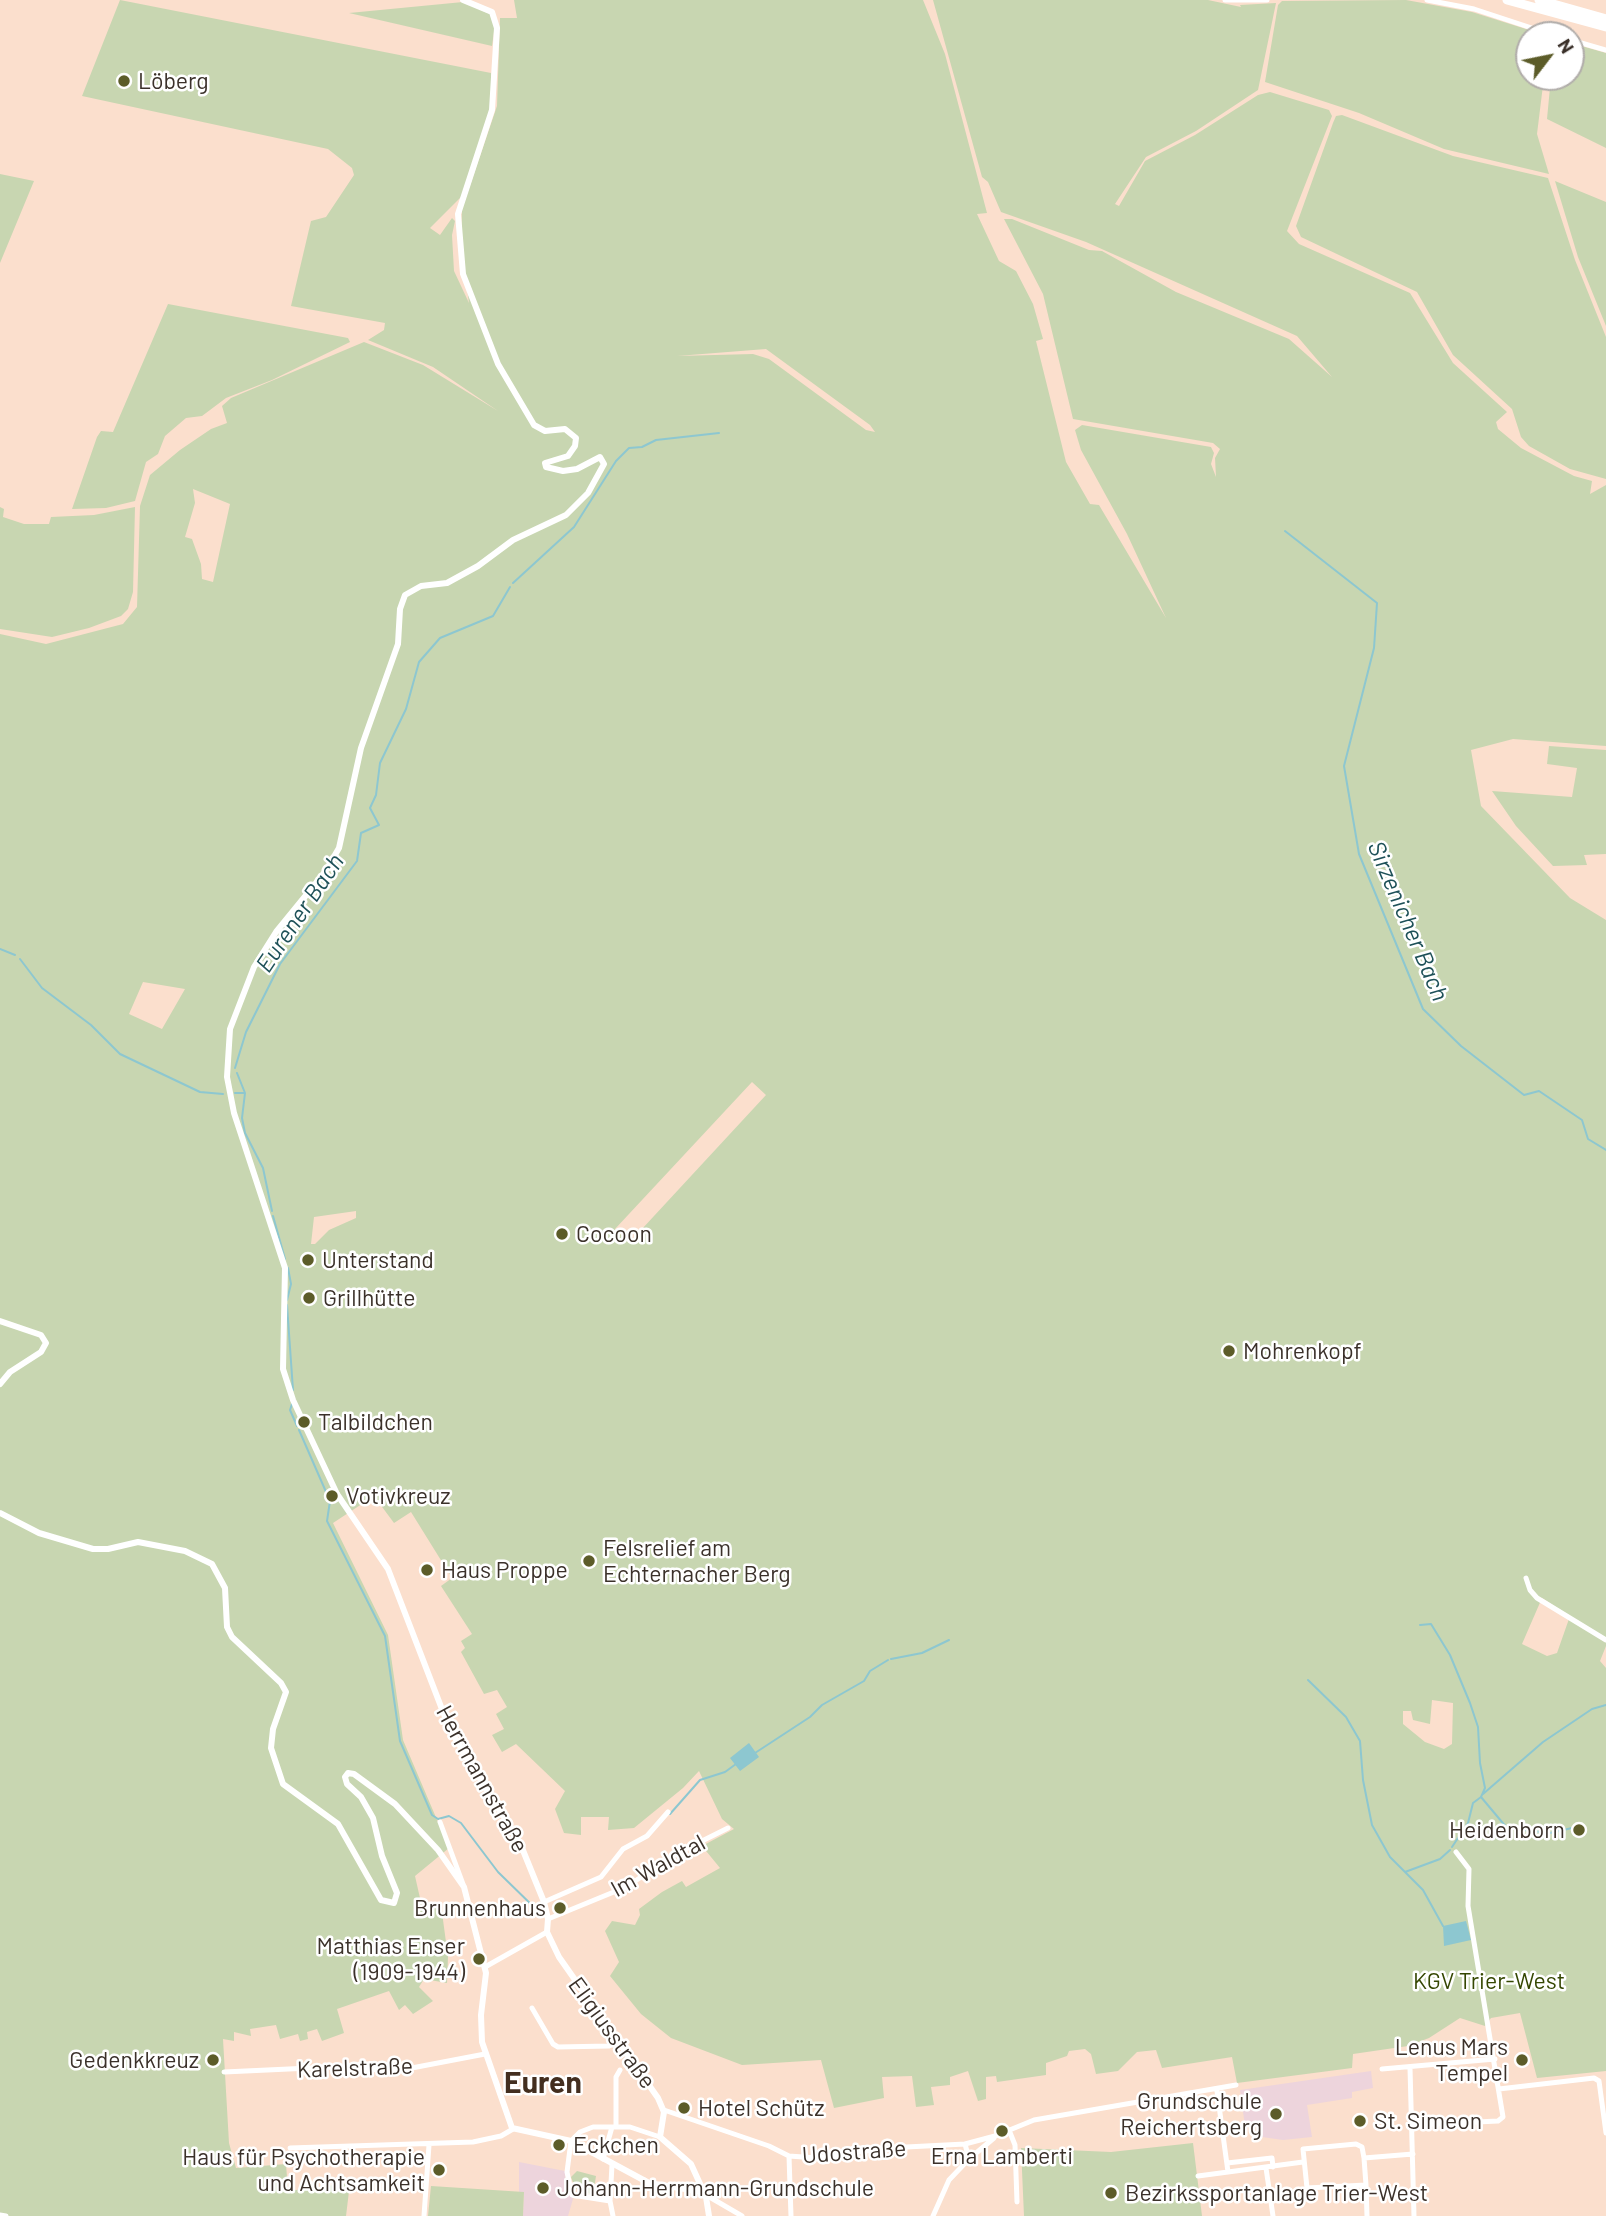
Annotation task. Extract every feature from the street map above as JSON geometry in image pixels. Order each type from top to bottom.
[{"type":"highway","points":[[1507,0],[1606,27]]},
{"type":"highway","points":[[1539,0],[1606,19]]},
{"type":"street","name":"Herrmannstraße","points":[[463,0],[492,12],[497,28],[492,110],[457,214],[463,274],[498,364],[534,425],[545,431],[565,429],[576,438],[575,446],[568,456],[545,463],[546,467],[563,471],[577,469],[600,457],[604,464],[588,493],[566,515],[513,540],[478,566],[447,583],[421,586],[405,595],[400,609],[398,643],[361,748],[338,848],[325,872],[276,932],[254,967],[230,1029],[227,1056],[234,1113],[285,1268],[282,1355],[287,1385],[337,1494],[388,1569],[447,1723],[516,1835],[544,1902],[548,1919],[547,1931]]},
{"type":"street","points":[[1224,0],[1267,0]]},
{"type":"street","points":[[1427,0],[1474,9],[1515,22]]},
{"type":"street","points":[[1585,44],[1606,50]]},
{"type":"street","points":[[0,1321],[41,1335],[46,1343],[41,1352],[10,1372],[0,1384]]},
{"type":"street","points":[[0,1513],[39,1533],[93,1549],[108,1549],[138,1542],[185,1550],[212,1564],[225,1588],[228,1627],[232,1637],[281,1683],[286,1692],[271,1748],[282,1784],[338,1824],[374,1892],[387,1903],[394,1903],[397,1893],[382,1856],[373,1818],[361,1797],[347,1784],[346,1774],[354,1774],[395,1804],[438,1850],[464,1887]]},
{"type":"street","points":[[1526,1578],[1530,1590],[1537,1598],[1606,1640]]},
{"type":"street","points":[[544,1902],[601,1877],[623,1849],[647,1836],[668,1812]]},
{"type":"street","points":[[440,1822],[464,1887],[485,1967],[481,2015],[485,2054],[515,2130]]},
{"type":"street","name":"Im Waldtal","points":[[548,1919],[626,1887],[666,1860],[728,1828]]},
{"type":"street","points":[[1412,2125],[1498,2121],[1503,2117],[1468,1906],[1469,1869],[1456,1852]]},
{"type":"street","points":[[485,1967],[547,1931]]},
{"type":"street","name":"Eligiusstraße","points":[[547,1931],[575,1984],[652,2088],[664,2110],[660,2137]]},
{"type":"street","points":[[532,2008],[553,2044],[558,2047],[608,2046],[616,2042]]},
{"type":"street","name":"Karelstraße","points":[[224,2072],[332,2067],[396,2071],[485,2054]]},
{"type":"street","points":[[1382,2069],[1494,2059]]},
{"type":"street","points":[[1410,2068],[1415,2216]]},
{"type":"street","points":[[604,2159],[614,2127],[616,2077],[620,2070]]},
{"type":"street","points":[[1499,2089],[1534,2083],[1599,2081],[1603,2091],[1606,2133]]},
{"type":"street","name":"Udostraße","points":[[664,2110],[769,2146],[789,2156],[817,2158],[887,2148],[965,2144],[995,2136],[1034,2120],[1217,2091],[1236,2085]]},
{"type":"street","points":[[1217,2091],[1228,2172]]},
{"type":"street","points":[[610,2201],[583,2199],[571,2193],[567,2172],[570,2141],[587,2129],[630,2127],[660,2137],[688,2160],[704,2192],[709,2216]]},
{"type":"street","points":[[290,2148],[473,2142],[515,2130],[570,2141],[649,2183],[704,2192],[729,2213],[743,2216]]},
{"type":"street","points":[[1009,2130],[1018,2145],[1017,2202]]},
{"type":"street","points":[[933,2216],[949,2180],[995,2136]]},
{"type":"street","points":[[965,2144],[969,2159]]},
{"type":"street","points":[[1366,2185],[1307,2188],[1303,2149],[1356,2144],[1362,2147],[1366,2185],[1367,2216]]},
{"type":"street","points":[[424,2216],[429,2145]]},
{"type":"street","points":[[1364,2158],[1413,2154]]},
{"type":"street","points":[[789,2156],[791,2216]]},
{"type":"street","points":[[1227,2163],[1272,2158],[1270,2167],[1273,2216]]},
{"type":"street","points":[[1199,2176],[1303,2162]]},
{"type":"street","points":[[612,2165],[610,2201],[613,2216]]},
{"type":"street","points":[[0,2215],[6,2216]]},
{"type":"shaded area","name":"Grundschule Reichertsberg","points":[[1371,2071],[1373,2088],[1352,2092],[1352,2098],[1307,2105],[1312,2137],[1283,2140],[1262,2137],[1259,2124],[1245,2126],[1240,2090]]},
{"type":"shaded area","name":"Johann-Herrmann-Grundschule","points":[[519,2162],[565,2171],[566,2185],[573,2199],[568,2216],[523,2216],[524,2192],[519,2192]]},
{"type":"green space","name":"KGV Trier-West","points":[[120,0],[491,73],[492,105],[462,196],[430,228],[440,235],[452,218],[455,221],[452,235],[454,271],[469,303],[461,244],[462,209],[497,106],[500,18],[517,18],[514,0],[923,0],[945,54],[987,213],[977,214],[999,261],[1016,271],[1033,304],[1043,339],[1036,341],[1066,462],[1090,504],[1099,505],[1166,618],[1127,534],[1081,450],[1075,430],[1082,425],[1211,447],[1214,453],[1211,464],[1216,477],[1215,458],[1220,449],[1213,443],[1073,419],[1043,294],[1004,219],[1012,219],[1089,250],[1102,251],[1176,292],[1289,339],[1332,377],[1297,336],[1086,242],[1001,212],[988,182],[982,177],[933,0],[1208,0],[1241,7],[1240,5],[1276,3],[1258,90],[1196,131],[1146,157],[1115,204],[1119,206],[1145,161],[1195,135],[1258,95],[1270,92],[1329,110],[1332,116],[1287,231],[1299,244],[1410,293],[1453,363],[1507,412],[1496,422],[1498,429],[1521,448],[1574,476],[1592,481],[1590,494],[1606,485],[1606,746],[1513,739],[1471,750],[1481,806],[1570,898],[1606,920],[1606,1646],[1600,1661],[1606,1668],[1606,2071],[1537,2078],[1520,2013],[1491,2018],[1485,2026],[1460,2018],[1429,2038],[1408,2046],[1353,2054],[1352,2068],[1237,2083],[1232,2057],[1162,2068],[1156,2050],[1137,2052],[1118,2071],[1096,2074],[1091,2054],[1085,2049],[1069,2051],[1067,2056],[1046,2063],[1046,2075],[997,2082],[996,2076],[986,2077],[986,2099],[978,2101],[968,2071],[950,2077],[950,2085],[931,2087],[934,2105],[916,2107],[912,2076],[882,2077],[884,2098],[834,2108],[821,2060],[742,2065],[671,2038],[641,2014],[610,1976],[619,1962],[605,1931],[612,1921],[635,1925],[640,1915],[639,1909],[662,1892],[682,1881],[686,1887],[720,1868],[702,1846],[734,1829],[722,1819],[699,1771],[683,1788],[634,1828],[608,1830],[609,1817],[581,1817],[581,1835],[564,1833],[555,1809],[565,1791],[516,1744],[502,1752],[492,1735],[504,1729],[496,1714],[507,1707],[497,1690],[484,1694],[461,1652],[465,1648],[461,1641],[472,1634],[441,1586],[452,1578],[411,1512],[394,1523],[374,1496],[333,1523],[388,1635],[403,1740],[449,1848],[415,1876],[422,1907],[441,1905],[448,1957],[447,1983],[424,1979],[419,1987],[433,2001],[413,2014],[405,2005],[399,2010],[389,1991],[337,2009],[344,2033],[322,2041],[317,2029],[307,2032],[308,2039],[300,2041],[298,2034],[280,2039],[276,2025],[250,2029],[251,2036],[234,2032],[234,2041],[223,2039],[229,2143],[236,2168],[286,2164],[288,2191],[350,2183],[346,2216],[0,2216],[0,634],[46,644],[123,624],[137,607],[140,506],[150,475],[211,429],[227,423],[222,406],[231,398],[364,342],[423,365],[498,411],[433,367],[368,340],[384,330],[385,323],[291,306],[311,221],[326,217],[354,175],[352,168],[328,149],[82,96]],"holes":[[[766,349],[870,425],[875,432],[866,430],[769,359],[753,354],[677,356]],[[193,489],[230,504],[213,582],[202,579],[201,564],[192,539],[185,537],[195,503]],[[143,982],[185,989],[162,1029],[129,1014]],[[752,1082],[766,1095],[629,1243],[615,1229]],[[356,1211],[356,1218],[329,1230],[315,1244],[311,1244],[314,1217]],[[1542,1598],[1570,1616],[1557,1653],[1547,1656],[1522,1644]],[[1432,1700],[1453,1703],[1452,1744],[1444,1749],[1425,1742],[1403,1724],[1403,1711],[1411,1711],[1413,1720],[1430,1724]]]},
{"type":"green space","points":[[1406,0],[1472,12],[1515,26],[1515,91],[1542,91],[1537,134],[1549,174],[1444,149],[1359,113],[1265,82],[1278,5],[1282,1]]},
{"type":"green space","points":[[463,2],[492,15],[495,25],[492,46],[349,13]]},
{"type":"green space","points":[[1585,47],[1606,53],[1606,148],[1547,119],[1550,91],[1585,91]]},
{"type":"green space","points":[[1342,115],[1453,156],[1548,178],[1575,260],[1606,337],[1606,479],[1570,469],[1529,446],[1521,437],[1512,409],[1453,355],[1417,292],[1301,237],[1296,226],[1333,123],[1336,116]]},
{"type":"green space","points":[[0,174],[34,181],[0,263]]},
{"type":"green space","points":[[1555,181],[1606,202],[1606,326],[1578,257]]},
{"type":"green space","points":[[168,304],[348,338],[350,342],[272,380],[226,398],[202,416],[186,418],[165,436],[158,454],[146,462],[135,501],[106,508],[72,509],[97,437],[101,431],[113,432]]},
{"type":"green space","points":[[0,507],[4,509],[3,517],[24,524],[49,524],[51,517],[94,515],[135,507],[133,592],[128,609],[121,616],[89,628],[52,637],[0,629]]},
{"type":"green space","points":[[1549,746],[1606,750],[1606,854],[1584,855],[1587,865],[1553,866],[1516,826],[1492,791],[1572,797],[1577,768],[1547,764]]},
{"type":"green space","name":"Bezirkssportanlage Trier-West","points":[[1193,2143],[1202,2216],[1024,2216],[1021,2148],[1111,2152]]},
{"type":"green space","points":[[577,2171],[596,2176],[593,2195],[575,2188],[571,2177]]},
{"type":"green space","points":[[431,2186],[524,2192],[523,2216],[428,2216]]},
{"type":"water","points":[[749,1743],[759,1757],[740,1771],[730,1758]]},
{"type":"water","points":[[1466,1921],[1471,1940],[1444,1946],[1443,1926]]},
{"type":"waterway","name":"Eurener Bach","points":[[513,583],[574,527],[616,461],[629,448],[642,447],[656,440],[719,433]]},
{"type":"waterway","name":"Sirzenicher Bach","points":[[1285,531],[1377,603],[1374,648],[1344,766],[1359,854],[1423,1009],[1461,1046],[1524,1095],[1539,1091],[1582,1120],[1588,1139],[1606,1150]]},
{"type":"waterway","name":"Eurener Bach","points":[[235,1068],[246,1032],[280,964],[357,861],[361,833],[379,825],[370,808],[376,795],[380,763],[406,709],[419,662],[440,638],[493,616],[510,587]]},
{"type":"waterway","points":[[0,949],[15,955]]},
{"type":"waterway","points":[[20,959],[42,988],[91,1025],[120,1054],[200,1092],[223,1094]]},
{"type":"waterway","name":"Eurener Bach","points":[[237,1073],[245,1093],[242,1118],[245,1133],[263,1168],[272,1211]]},
{"type":"waterway","points":[[235,1093],[244,1093]]},
{"type":"waterway","name":"Eurener Bach","points":[[273,1216],[285,1259]]},
{"type":"waterway","name":"Eurener Bach","points":[[287,1300],[291,1284],[288,1268]]},
{"type":"waterway","name":"Eurener Bach","points":[[287,1305],[293,1390]]},
{"type":"waterway","name":"Eurener Bach","points":[[292,1404],[290,1410],[297,1426]]},
{"type":"waterway","name":"Eurener Bach","points":[[299,1430],[330,1501],[327,1521],[385,1636],[400,1741],[432,1815],[438,1819],[449,1816],[461,1823],[498,1872],[541,1914]]},
{"type":"waterway","points":[[1420,1625],[1431,1624],[1450,1655],[1470,1703],[1478,1727],[1480,1763],[1485,1788],[1481,1797]]},
{"type":"waterway","points":[[891,1659],[922,1653],[949,1640]]},
{"type":"waterway","points":[[755,1753],[810,1717],[822,1705],[864,1681],[870,1671],[888,1660]]},
{"type":"waterway","points":[[1308,1680],[1346,1717],[1360,1741],[1363,1780],[1372,1825],[1390,1857],[1405,1872]]},
{"type":"waterway","points":[[1483,1794],[1543,1742],[1592,1709],[1606,1705]]},
{"type":"waterway","points":[[670,1814],[700,1780],[725,1772],[736,1764]]},
{"type":"waterway","points":[[1452,1847],[1468,1823],[1473,1803],[1481,1797],[1507,1828],[1549,1833]]},
{"type":"waterway","points":[[1550,1833],[1572,1828]]},
{"type":"waterway","points":[[1574,1828],[1579,1830]]},
{"type":"waterway","points":[[1443,1926],[1423,1890],[1405,1872],[1440,1859],[1450,1850]]},
{"type":"place","name":"Löberg","points":[[124,81]]},
{"type":"place","name":"Cocoon","points":[[562,1234]]},
{"type":"place","name":"Unterstand","points":[[308,1260]]},
{"type":"place","name":"Grillhütte","points":[[309,1298]]},
{"type":"place","name":"Mohrenkopf","points":[[1229,1351]]},
{"type":"place","name":"Talbildchen","points":[[304,1422]]},
{"type":"place","name":"Votivkreuz","points":[[332,1496]]},
{"type":"place","name":"Felsrelief am Echternacher Berg","points":[[589,1561]]},
{"type":"place","name":"Haus Proppe","points":[[427,1570]]},
{"type":"place","name":"Heidenborn","points":[[1579,1830]]},
{"type":"place","name":"Brunnenhaus","points":[[560,1908]]},
{"type":"place","name":"Matthias Enser (1909-1944)","points":[[479,1959]]},
{"type":"place","name":"Gedenkkreuz","points":[[213,2060]]},
{"type":"place","name":"Lenus Mars Tempel","points":[[1522,2060]]},
{"type":"place","name":"Hotel Schütz","points":[[684,2108]]},
{"type":"place","name":"Grundschule Reichertsberg","points":[[1276,2114]]},
{"type":"place","name":"St. Simeon","points":[[1360,2121]]},
{"type":"place","name":"Erna Lamberti","points":[[1002,2131]]},
{"type":"place","name":"Eckchen","points":[[559,2145]]},
{"type":"place","name":"Haus für Psychotherapie und Achtsamkeit","points":[[439,2170]]},
{"type":"place","name":"Johann-Herrmann-Grundschule","points":[[543,2188]]},
{"type":"place","name":"Bezirkssportanlage Trier-West","points":[[1111,2193]]},
{"type":"district","name":"Euren","points":[[543,2083]]}]
